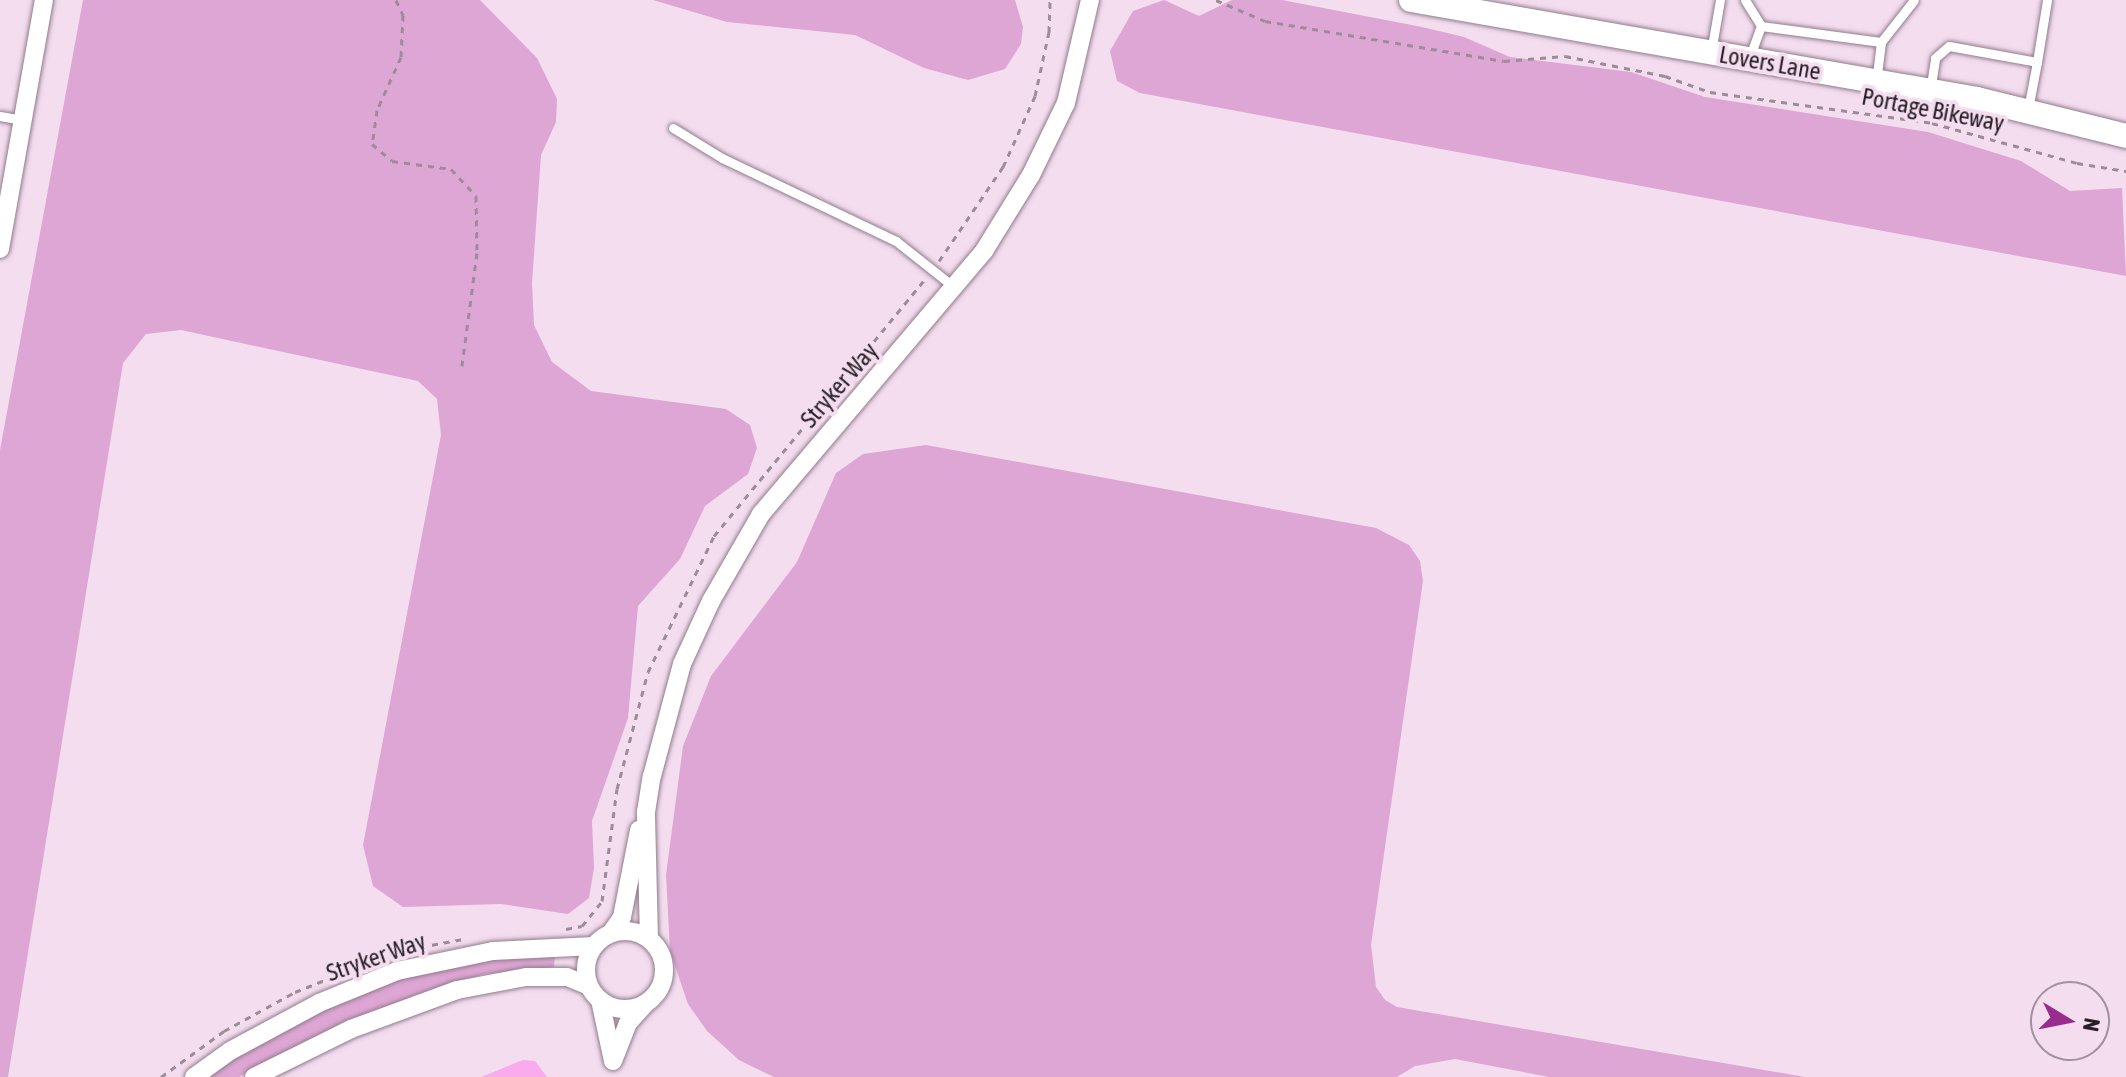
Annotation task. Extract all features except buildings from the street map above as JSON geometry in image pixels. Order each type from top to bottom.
[{"type":"street","points":[[0,249],[44,0]]},
{"type":"street","name":"Stryker Way","points":[[611,933],[622,917],[634,843],[646,812],[682,664],[739,549],[794,473],[984,251],[1051,138],[1075,78],[1090,0]]},
{"type":"street","name":"Lovers Lane","points":[[1411,0],[1450,3],[1930,91],[2126,136]]},
{"type":"street","name":"Stryker Way","points":[[646,812],[649,939],[664,971],[647,1003]]},
{"type":"street","points":[[612,1069],[586,966],[594,946],[611,933],[624,930],[649,939]]},
{"type":"street","name":"Stryker Way","points":[[194,1077],[230,1051],[319,1003],[397,971],[493,951],[594,946]]},
{"type":"street","points":[[254,1077],[351,1029],[457,990],[550,976],[595,993],[623,1009],[647,1003]]},
{"type":"street","points":[[612,1069],[628,1023],[647,1003]]},
{"type":"lane","points":[[1711,52],[1720,0]]},
{"type":"lane","points":[[1745,0],[1761,26]]},
{"type":"lane","points":[[1876,81],[1881,42],[1914,0]]},
{"type":"lane","points":[[2028,112],[2047,0]]},
{"type":"lane","points":[[1761,26],[1881,42]]},
{"type":"lane","points":[[1749,59],[1761,26]]},
{"type":"lane","points":[[1930,91],[1935,58],[1949,46],[2037,62]]},
{"type":"lane","points":[[0,116],[23,120]]},
{"type":"lane","points":[[673,128],[722,158],[871,227],[934,267],[955,287]]},
{"type":"path","points":[[396,0],[403,15],[401,57],[377,110],[372,144],[392,161],[451,169],[476,196],[477,253],[462,366]]},
{"type":"path","points":[[561,930],[582,926],[602,901],[617,789],[648,672],[714,536],[968,226],[1003,167],[1035,96],[1049,32],[1050,0]]},
{"type":"path","name":"Portage Bikeway","points":[[1216,0],[1265,21],[1504,61],[1565,56],[1665,76],[1710,92],[1932,123],[2077,163],[2126,171]]},
{"type":"path","points":[[408,950],[476,938]]},
{"type":"path","points":[[161,1077],[224,1031],[295,992],[395,954]]},
{"type":"shaded area","points":[[83,0],[480,0],[537,58],[557,99],[556,122],[541,155],[532,283],[534,325],[552,362],[591,391],[726,409],[750,425],[757,448],[748,474],[705,506],[680,559],[638,606],[628,718],[592,821],[594,868],[589,898],[568,914],[501,904],[403,907],[373,886],[363,845],[441,435],[437,399],[418,381],[181,330],[146,334],[123,363],[8,1077],[0,1077],[0,450]]},
{"type":"shaded area","points":[[653,0],[1015,0],[1023,27],[1021,44],[1005,69],[968,80],[924,68],[855,35],[727,22]]},
{"type":"shaded area","points":[[1164,0],[1199,16],[1232,0],[1282,0],[1464,37],[1510,57],[1631,72],[1705,97],[1928,132],[2021,161],[2070,191],[2122,188],[2126,276],[1140,93],[1117,81],[1110,51],[1133,11]]},
{"type":"shaded area","points":[[926,445],[1376,528],[1409,545],[1420,561],[1423,581],[1371,945],[1376,987],[1385,1000],[1397,1007],[1805,1077],[1549,1077],[1455,1059],[1415,1066],[1397,1077],[774,1077],[739,1060],[707,1031],[688,1004],[670,951],[666,875],[683,746],[711,676],[797,562],[836,473],[863,454]]},
{"type":"shaded area","points":[[555,956],[554,967],[484,974],[348,1020],[239,1077],[205,1077],[299,1019],[391,981],[477,960]]},
{"type":"shaded area","points":[[523,1060],[535,1061],[547,1077],[481,1077]]}]
